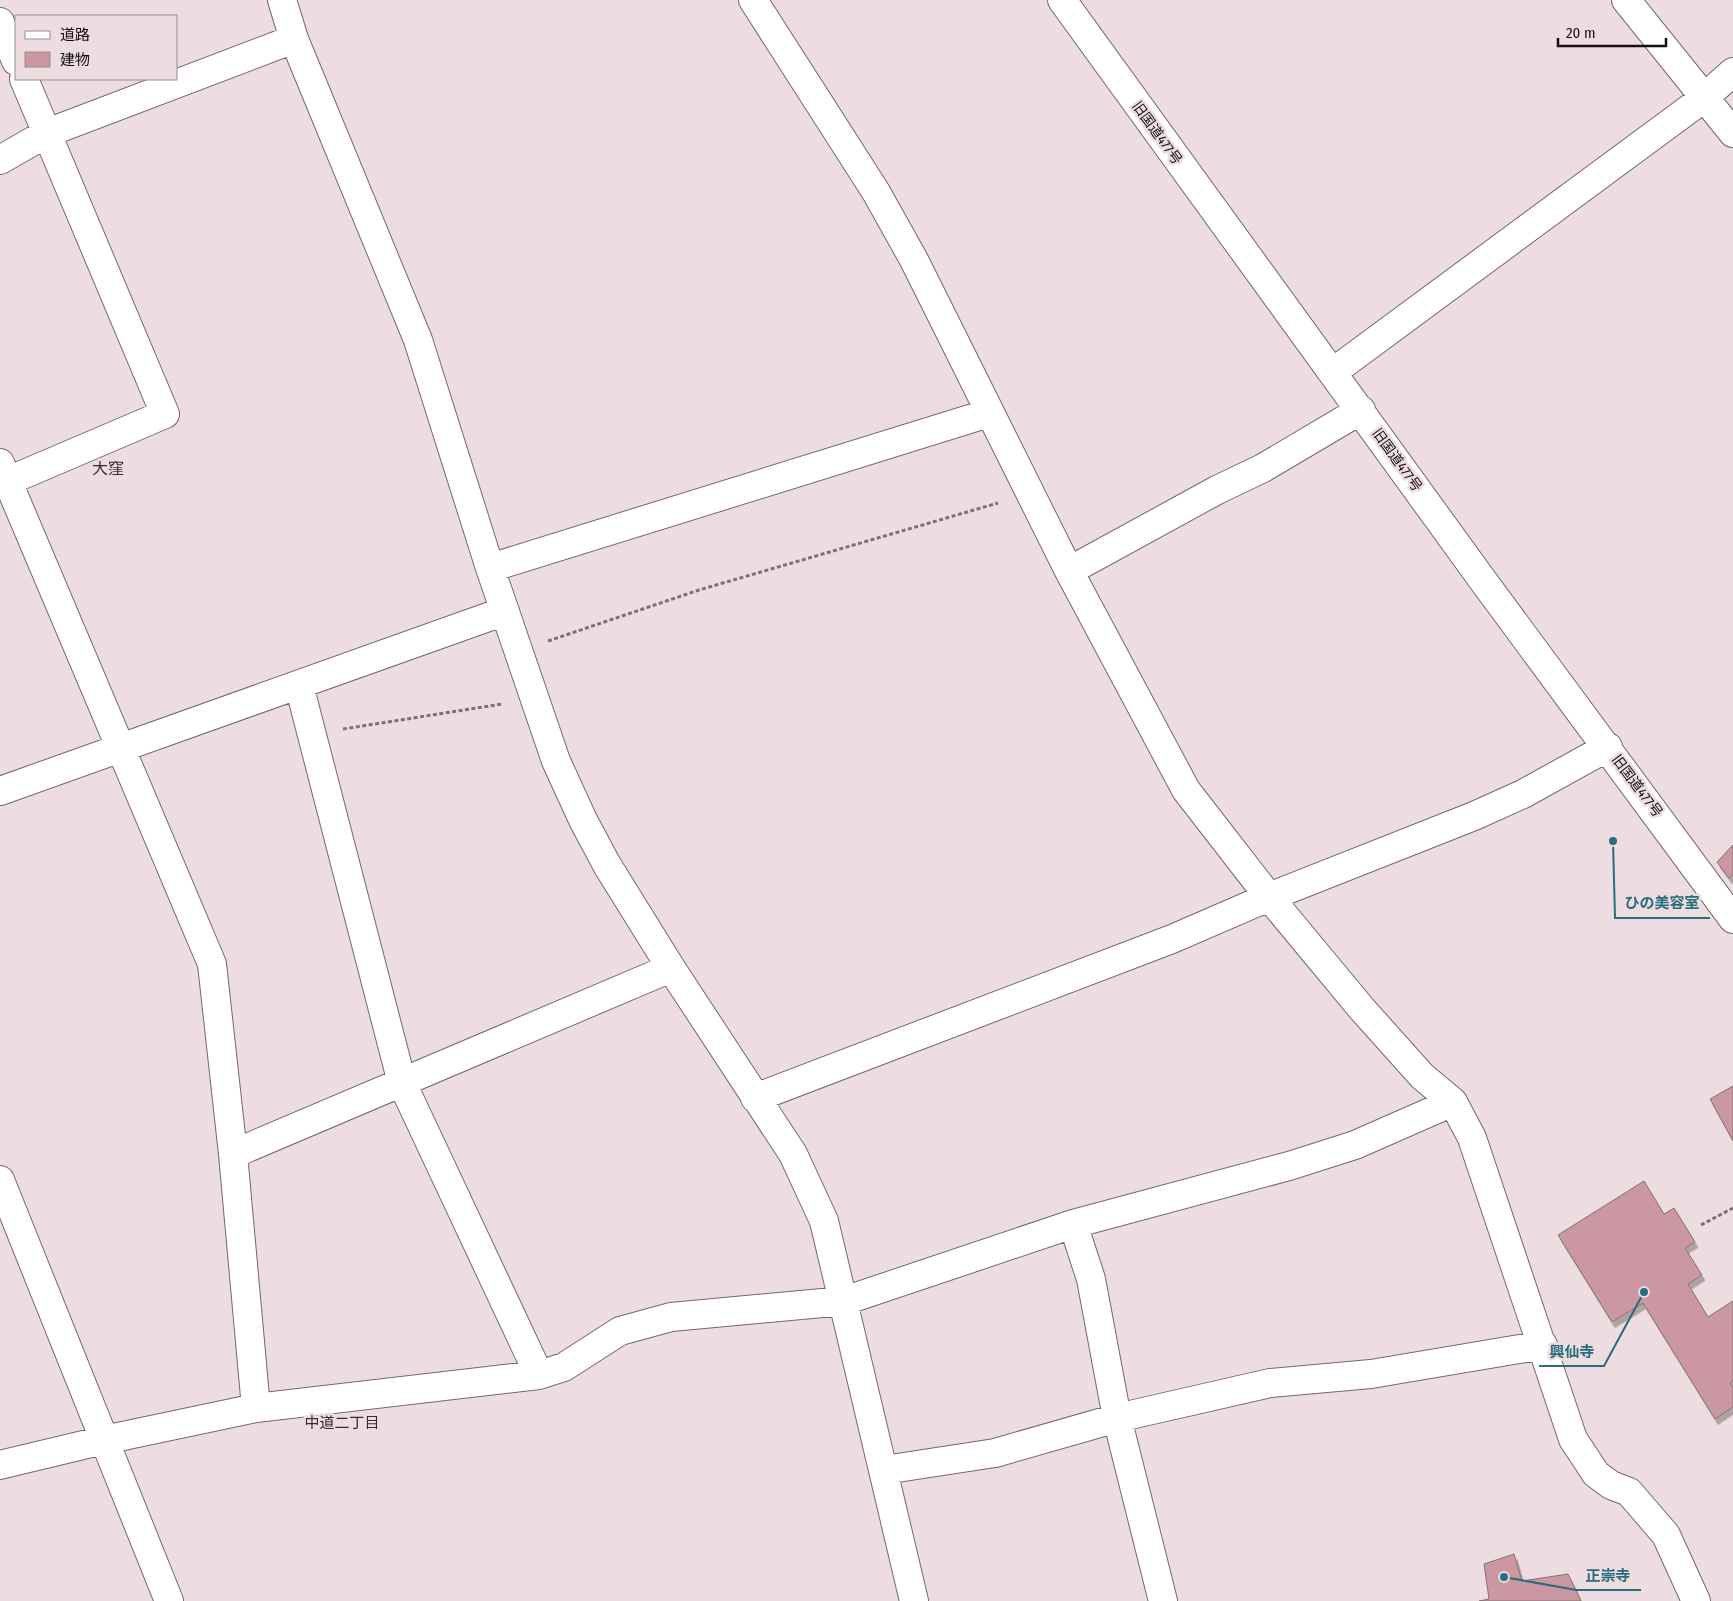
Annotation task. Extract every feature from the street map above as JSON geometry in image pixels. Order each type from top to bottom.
[{"type":"street","points":[[282,0],[294,38],[418,340],[490,568],[556,761],[583,820],[607,865],[671,968],[793,1154],[824,1221],[914,1601]]},
{"type":"street","points":[[754,0],[876,192],[914,260],[1069,571],[1186,790],[1269,897],[1399,1051],[1422,1076],[1453,1102],[1472,1138],[1573,1439],[1596,1474],[1611,1485],[1629,1492],[1666,1535],[1696,1601]]},
{"type":"street","name":"旧国道477号","points":[[1062,0],[1124,88],[1733,919]]},
{"type":"street","points":[[1626,0],[1733,133]]},
{"type":"street","points":[[0,22],[15,58]]},
{"type":"street","points":[[0,160],[47,133],[294,38]]},
{"type":"street","points":[[1333,372],[1704,98],[1733,72]]},
{"type":"street","points":[[24,80],[165,414],[4,472],[212,964],[233,1154],[256,1408]]},
{"type":"street","points":[[1069,571],[1217,490],[1263,468],[1360,410]]},
{"type":"street","points":[[490,568],[989,413]]},
{"type":"street","points":[[0,791],[505,611]]},
{"type":"street","points":[[300,685],[402,1083],[540,1375]]},
{"type":"street","points":[[755,1098],[1163,942],[1507,801],[1608,747]]},
{"type":"street","points":[[233,1154],[671,968]]},
{"type":"street","points":[[0,1465],[104,1440],[256,1408],[540,1375],[564,1367],[620,1331],[671,1317],[844,1300],[1074,1224],[1289,1166],[1355,1145],[1453,1102]]},
{"type":"street","points":[[0,1180],[169,1601]]},
{"type":"street","points":[[1074,1224],[1091,1279],[1117,1418],[1163,1601]]},
{"type":"street","points":[[884,1470],[994,1453],[1117,1418],[1270,1384],[1371,1374],[1543,1345]]},
{"type":"path","points":[[519,651],[699,590],[1030,494]]},
{"type":"path","points":[[313,734],[536,699]]},
{"type":"path","points":[[1700,1225],[1733,1208]]},
{"type":"building","points":[[1733,845],[1733,874],[1729,878],[1717,862]]},
{"type":"building","points":[[1733,1086],[1733,1141],[1710,1099]]},
{"type":"building","points":[[1644,1181],[1664,1214],[1674,1208],[1695,1242],[1685,1248],[1702,1275],[1688,1284],[1708,1317],[1733,1301],[1733,1381],[1730,1383],[1733,1387],[1733,1407],[1715,1419],[1643,1303],[1612,1322],[1558,1235]]},
{"type":"building","points":[[1514,1554],[1522,1581],[1568,1574],[1581,1601],[1479,1601],[1489,1599],[1484,1564]]},
{"type":"place","name":"ひの美容室","points":[[1613,841]]},
{"type":"place","name":"興仙寺","points":[[1644,1292]]},
{"type":"place","name":"正崇寺","points":[[1504,1577]]},
{"type":"district","name":"大窪","points":[[108,468]]},
{"type":"district","name":"中道二丁目","points":[[342,1423]]}]
